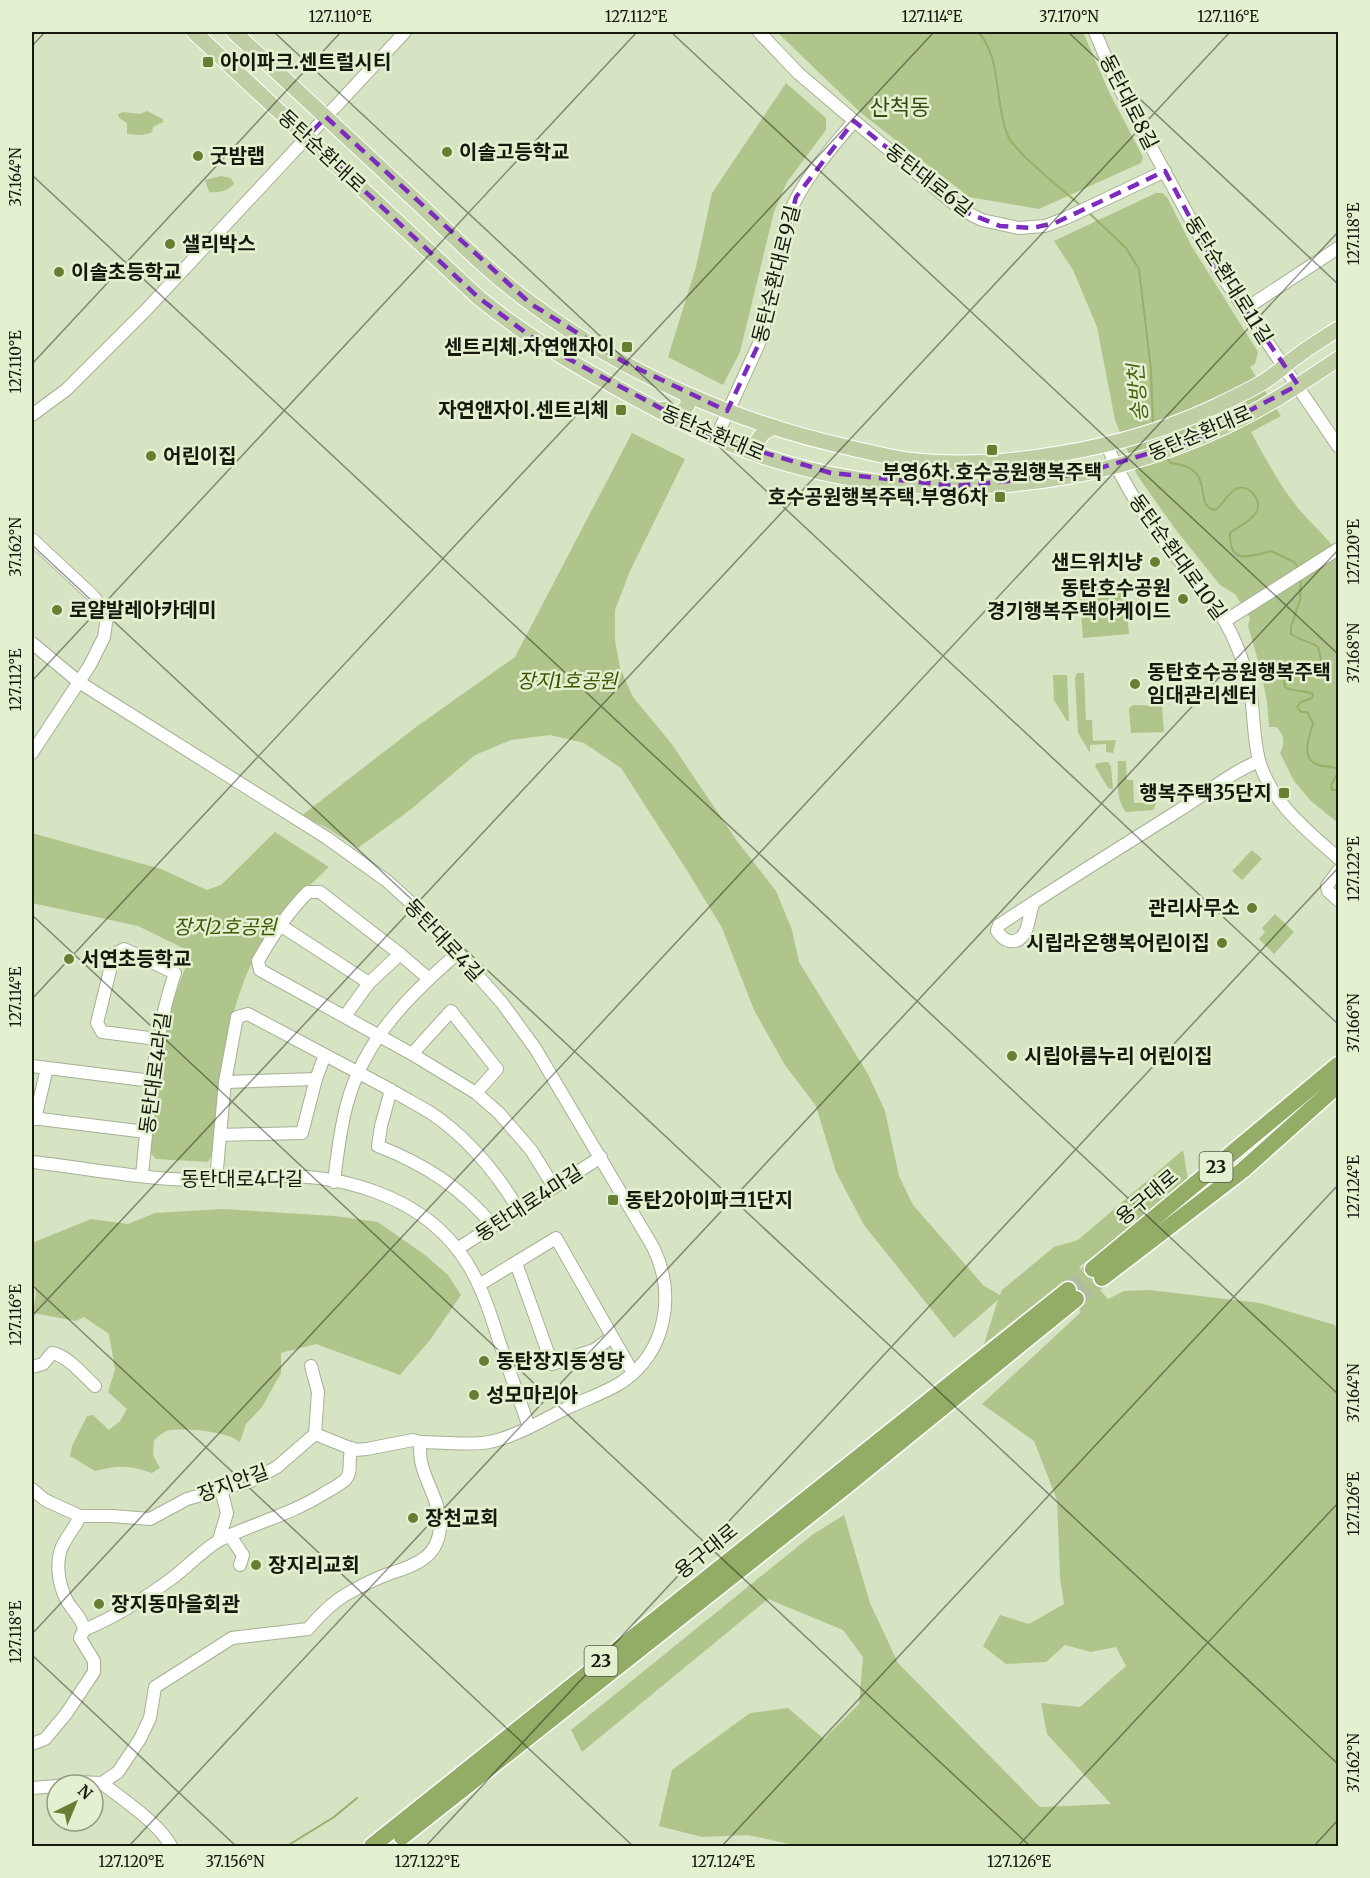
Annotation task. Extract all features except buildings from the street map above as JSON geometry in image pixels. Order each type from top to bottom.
[{"type":"highway","name":"용구대로","points":[[1338,1065],[1098,1274],[1243,1170],[1338,1084]]},
{"type":"highway","name":"용구대로","points":[[372,1846],[407,1826],[1072,1294]]},
{"type":"highway","name":"용구대로","points":[[389,1846],[407,1826]]},
{"type":"highway","points":[[394,1846],[407,1826]]},
{"type":"main road","name":"동탄순환대로","points":[[194,32],[310,134],[479,298],[502,316],[560,357],[641,401],[716,438],[762,456],[831,473],[924,485],[986,486],[1060,478],[1145,458],[1217,430],[1277,398],[1335,361]]},
{"type":"main road","name":"동탄순환대로","points":[[234,32],[492,272],[531,304],[594,345],[688,394],[727,411],[819,441],[907,460],[950,462],[1028,457],[1106,443],[1137,436],[1206,411],[1265,380],[1338,329]]},
{"type":"main road","points":[[1320,341],[1316,349],[1325,363],[1335,361]]},
{"type":"main road","points":[[641,401],[676,414],[686,409],[688,394]]},
{"type":"main road","points":[[762,456],[756,443],[763,433],[773,427]]},
{"type":"main road","points":[[364,1846],[407,1826]]},
{"type":"street","points":[[32,415],[66,390],[87,370],[405,32]]},
{"type":"street","name":"동탄대로6길","points":[[759,32],[798,73],[854,121],[952,202],[982,220],[1000,226],[1032,228],[1066,218],[1165,171]]},
{"type":"street","name":"동탄대로8길","points":[[1095,32],[1116,82],[1165,171]]},
{"type":"street","name":"동탄순환대로9길","points":[[716,438],[761,339],[789,214],[796,196],[854,121]]},
{"type":"street","name":"동탄순환대로11길","points":[[1165,171],[1199,237],[1245,309],[1338,443]]},
{"type":"street","points":[[1245,309],[1338,248]]},
{"type":"street","name":"동탄순환대로10길","points":[[1106,443],[1115,466],[1151,523],[1205,590],[1225,621],[1238,650],[1249,687],[1259,760],[1273,789],[1282,804],[1307,831],[1338,858]]},
{"type":"street","points":[[32,539],[82,584],[103,609],[106,623],[104,637],[79,682],[32,753]]},
{"type":"street","points":[[1225,621],[1338,549]]},
{"type":"street","name":"동탄대로4길","points":[[32,643],[79,682],[327,838],[387,881],[430,920],[502,1003],[535,1048],[660,1261],[666,1299],[665,1318],[660,1334],[646,1360],[633,1373],[607,1390],[528,1427],[488,1442],[420,1442]]},
{"type":"street","points":[[1034,902],[1246,766],[1259,760]]},
{"type":"street","points":[[1338,871],[1327,886],[1328,891],[1338,900]]},
{"type":"street","points":[[429,979],[320,892],[308,892],[280,925],[258,961],[260,970],[379,1035],[476,1093],[499,1113],[531,1150],[554,1187]]},
{"type":"street","points":[[280,925],[369,983]]},
{"type":"street","name":"동탄대로4라길","points":[[141,1175],[157,1039],[175,973],[124,949],[114,954],[97,1023],[102,1032],[157,1039]]},
{"type":"street","points":[[334,1182],[344,1117],[358,1072],[379,1035],[403,1004],[458,953]]},
{"type":"street","points":[[345,1016],[369,983],[400,954]]},
{"type":"street","points":[[412,1054],[451,1011],[497,1069],[476,1093]]},
{"type":"street","points":[[216,1180],[225,1082],[237,1017],[248,1014],[432,1114],[469,1144],[498,1178],[519,1210]]},
{"type":"street","points":[[220,1135],[302,1132],[315,1079],[325,1055]]},
{"type":"street","points":[[32,1066],[152,1081]]},
{"type":"street","points":[[47,1068],[33,1119],[146,1132]]},
{"type":"street","points":[[225,1082],[315,1079]]},
{"type":"street","points":[[391,1090],[378,1146],[437,1174],[468,1198],[493,1226]]},
{"type":"street","name":"동탄대로4마길","points":[[457,1249],[601,1157]]},
{"type":"street","name":"동탄대로4다길","points":[[32,1162],[171,1179],[216,1180],[274,1176],[334,1182],[375,1191],[395,1200],[427,1220],[457,1249],[479,1285],[528,1427]]},
{"type":"street","points":[[479,1285],[556,1238],[633,1373]]},
{"type":"street","points":[[516,1263],[552,1364],[594,1350],[612,1337]]},
{"type":"street","points":[[32,1368],[39,1366],[52,1353],[65,1359],[95,1386]]},
{"type":"street","points":[[105,1781],[118,1772],[140,1739],[150,1718],[155,1687],[232,1638],[308,1629],[325,1609],[344,1595],[390,1573],[404,1571],[419,1563],[434,1549],[438,1541],[440,1524],[438,1507],[421,1460],[420,1442],[413,1440],[367,1449],[352,1449],[315,1434],[318,1392],[311,1366]]},
{"type":"street","name":"장지안길","points":[[32,1489],[45,1500],[80,1516],[150,1519],[187,1499],[251,1481],[277,1467],[315,1434]]},
{"type":"street","points":[[84,1629],[105,1621],[141,1601],[225,1538],[293,1510],[333,1488],[346,1478],[350,1471],[348,1461],[352,1449]]},
{"type":"street","points":[[221,1489],[227,1513],[225,1538]]},
{"type":"street","points":[[32,1744],[45,1739],[66,1714],[94,1672],[94,1661],[80,1638],[84,1629],[83,1624],[75,1614],[60,1585],[59,1576],[59,1560],[63,1543],[76,1527],[80,1516]]},
{"type":"street","points":[[225,1538],[243,1555],[240,1565]]},
{"type":"street","points":[[105,1785],[164,1834],[171,1846]]},
{"type":"highlighted area","points":[[326,117],[531,304],[624,362],[727,411],[761,339],[796,197],[854,121],[968,213],[1000,226],[1032,228],[1055,223],[1165,171],[1218,270],[1298,385],[1196,439],[1080,474],[956,486],[831,473],[716,438],[541,344],[479,298],[307,137]]},
{"type":"green space","points":[[777,32],[1083,32],[1109,92],[1143,157],[1141,163],[1039,209],[969,197],[861,113]]},
{"type":"green space","points":[[786,83],[826,118],[826,130],[787,182],[774,212],[740,352],[723,385],[668,357],[696,267],[712,193]]},
{"type":"green space","points":[[147,111],[163,119],[163,122],[153,127],[152,132],[149,133],[127,134],[127,123],[119,118],[118,114],[123,112],[140,114]]},
{"type":"green space","points":[[221,176],[231,178],[234,184],[223,191],[209,192],[205,180]]},
{"type":"green space","points":[[1156,193],[1162,193],[1167,197],[1191,245],[1258,352],[1255,364],[1250,367],[1281,416],[1251,432],[1291,499],[1338,554],[1338,823],[1311,801],[1294,781],[1280,753],[1283,739],[1276,727],[1269,727],[1260,667],[1248,626],[1250,618],[1235,594],[1220,585],[1176,530],[1137,475],[1115,420],[1097,327],[1073,270],[1054,241]]},
{"type":"green space","name":"장지1호공원","points":[[632,433],[685,459],[630,571],[615,610],[615,640],[620,668],[633,697],[671,743],[737,841],[776,891],[792,930],[799,962],[868,1074],[885,1111],[899,1176],[913,1205],[984,1286],[1000,1295],[1002,1290],[1054,1247],[1078,1240],[1183,1150],[1189,1185],[1079,1267],[1108,1299],[1124,1291],[1149,1290],[1260,1303],[1335,1325],[1338,1333],[1338,1846],[799,1846],[748,1835],[702,1837],[659,1826],[672,1770],[750,1713],[788,1708],[824,1739],[859,1704],[863,1657],[843,1630],[768,1599],[582,1752],[571,1730],[812,1535],[844,1515],[870,1603],[898,1663],[1040,1807],[1111,1804],[1047,1734],[1041,1703],[1080,1707],[1126,1666],[1116,1647],[1091,1652],[1065,1645],[1046,1662],[1006,1664],[983,1646],[1000,1615],[1029,1624],[1064,1604],[1060,1578],[1057,1500],[1034,1441],[982,1404],[1081,1312],[1062,1283],[984,1344],[998,1300],[954,1338],[864,1225],[836,1172],[816,1106],[785,1065],[754,1010],[722,928],[621,768],[584,743],[550,735],[511,740],[475,755],[410,810],[358,848],[324,826],[301,816],[416,727],[515,657]]},
{"type":"green space","points":[[1124,585],[1129,634],[1083,638],[1079,589]]},
{"type":"green space","points":[[1077,673],[1084,673],[1086,720],[1092,720],[1093,741],[1116,740],[1113,753],[1106,752],[1106,744],[1090,745],[1090,753],[1078,733],[1075,678]]},
{"type":"green space","points":[[1053,675],[1067,675],[1069,721],[1054,700]]},
{"type":"green space","points":[[1134,705],[1162,706],[1164,732],[1131,733],[1129,710]]},
{"type":"green space","points":[[1118,761],[1126,761],[1127,780],[1133,780],[1134,803],[1157,802],[1153,810],[1126,812],[1122,807],[1119,795]]},
{"type":"green space","points":[[1108,762],[1111,767],[1113,789],[1108,788],[1095,766],[1097,763]]},
{"type":"green space","name":"장지2호공원","points":[[275,832],[329,867],[295,901],[265,938],[241,989],[227,1043],[212,1154],[208,1162],[156,1159],[150,1152],[165,1027],[191,952],[138,926],[32,903],[32,833],[161,869],[207,890],[221,885]]},
{"type":"green space","points":[[1252,850],[1262,859],[1242,880],[1232,871]]},
{"type":"green space","points":[[1275,914],[1294,932],[1274,954],[1259,939],[1265,932],[1262,928]]},
{"type":"green space","points":[[223,1209],[335,1216],[378,1222],[425,1255],[448,1275],[461,1295],[430,1340],[400,1375],[316,1344],[281,1353],[281,1373],[262,1407],[246,1424],[240,1442],[226,1435],[206,1431],[170,1430],[154,1440],[153,1455],[160,1468],[152,1473],[124,1467],[95,1471],[70,1456],[72,1446],[87,1416],[93,1415],[109,1430],[120,1421],[127,1409],[108,1392],[115,1370],[109,1334],[84,1317],[76,1321],[33,1313],[36,1294],[32,1275],[32,1243],[91,1219],[128,1224],[155,1213]]},
{"type":"waterway","name":"송방천","points":[[978,32],[986,42],[991,54],[1008,136],[1030,162],[1081,206]]},
{"type":"waterway","name":"송방천","points":[[1088,212],[1126,248],[1139,269],[1151,370],[1153,425]]},
{"type":"waterway","name":"송방천","points":[[1155,436],[1160,448]]},
{"type":"waterway","name":"송방천","points":[[1166,457],[1171,463],[1186,466],[1195,472],[1200,479],[1208,507],[1215,510],[1236,489],[1245,488],[1256,497],[1258,506],[1255,515],[1230,533],[1233,550],[1237,555],[1249,556],[1271,551],[1294,562],[1299,569]]},
{"type":"waterway","name":"송방천","points":[[1301,578],[1300,600],[1291,634],[1318,647],[1321,660],[1319,667],[1291,674],[1284,681],[1285,687],[1313,694],[1312,698],[1301,702],[1297,707],[1301,712],[1307,712],[1313,723],[1307,745],[1308,756],[1316,764],[1336,768],[1338,772],[1331,786],[1332,790],[1338,790]]},
{"type":"waterway","points":[[287,1846],[334,1817],[357,1798]]},
{"type":"tunnel","points":[[1068,1290],[1093,1269]]},
{"type":"tunnel","points":[[1076,1299],[1102,1278]]},
{"type":"place","name":"아이파크.센트럴시티","points":[[208,62]]},
{"type":"place","name":"이솔고등학교","points":[[447,152]]},
{"type":"place","name":"굿밤랩","points":[[198,156]]},
{"type":"place","name":"샐리박스","points":[[170,244]]},
{"type":"place","name":"이솔초등학교","points":[[59,272]]},
{"type":"place","name":"센트리체.자연앤자이","points":[[627,347]]},
{"type":"place","name":"자연앤자이.센트리체","points":[[621,410]]},
{"type":"place","name":"부영6차.호수공원행복주택","points":[[992,450]]},
{"type":"place","name":"어린이집","points":[[151,456]]},
{"type":"place","name":"호수공원행복주택.부영6차","points":[[1000,497]]},
{"type":"place","name":"샌드위치냥","points":[[1155,562]]},
{"type":"place","name":"동탄호수공원 경기행복주택아케이드","points":[[1183,599]]},
{"type":"place","name":"로얄발레아카데미","points":[[57,610]]},
{"type":"place","name":"동탄호수공원행복주택 임대관리센터","points":[[1135,684]]},
{"type":"place","name":"행복주택35단지","points":[[1284,793]]},
{"type":"place","name":"관리사무소","points":[[1252,908]]},
{"type":"place","name":"시립라온행복어린이집","points":[[1222,943]]},
{"type":"place","name":"서연초등학교","points":[[69,959]]},
{"type":"place","name":"시립아름누리 어린이집","points":[[1012,1056]]},
{"type":"place","name":"동탄2아이파크1단지","points":[[613,1200]]},
{"type":"place","name":"동탄장지동성당","points":[[484,1361]]},
{"type":"place","name":"성모마리아","points":[[474,1395]]},
{"type":"place","name":"장천교회","points":[[413,1518]]},
{"type":"place","name":"장지리교회","points":[[256,1565]]},
{"type":"place","name":"장지동마을회관","points":[[99,1604]]},
{"type":"district","name":"산척동","points":[[900,107]]}]
